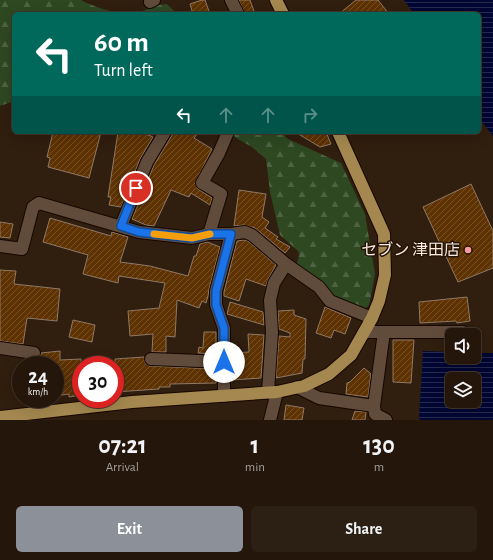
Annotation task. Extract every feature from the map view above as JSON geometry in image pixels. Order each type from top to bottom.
[{"type":"main road","points":[[276,0],[281,12]]},
{"type":"main road","points":[[0,417],[32,417],[132,402],[272,392],[304,386],[329,374],[351,355],[372,318],[379,301],[386,275],[384,234],[339,134]]},
{"type":"street","points":[[231,0],[237,12]]},
{"type":"street","points":[[121,226],[147,162],[164,134]]},
{"type":"street","points":[[209,234],[221,194],[202,183],[219,153],[227,134]]},
{"type":"street","points":[[0,246],[22,249],[33,207],[39,203],[139,232],[192,238],[209,234],[231,234],[245,232],[252,235],[286,264],[319,287],[330,301],[372,318]]},
{"type":"street","points":[[224,396],[224,328],[216,305],[216,291],[231,234]]},
{"type":"street","points":[[270,420],[272,392],[272,332],[270,300],[274,283],[286,264]]},
{"type":"street","points":[[364,332],[445,332]]},
{"type":"street","points":[[384,332],[374,406],[375,414],[386,420]]},
{"type":"street","points":[[0,348],[34,352]]},
{"type":"street","points":[[151,360],[224,362]]},
{"type":"street","points":[[297,387],[319,398],[374,406]]},
{"type":"green space","points":[[0,0],[81,0],[115,12],[12,12],[12,102],[0,106]]},
{"type":"green space","points":[[167,4],[175,12],[140,12],[159,5]]},
{"type":"green space","points":[[233,134],[283,134],[288,139],[341,163],[365,214],[375,274],[369,305],[365,309],[339,303],[297,263],[299,255],[298,251],[280,235],[270,192],[266,159],[252,147],[236,138]]},
{"type":"water","points":[[404,0],[493,0],[493,136],[481,121],[481,12],[413,12]]},
{"type":"water","points":[[423,351],[445,352],[445,364],[481,364],[481,353],[493,353],[493,420],[419,419]]},
{"type":"building","points":[[205,0],[209,12],[192,12],[190,4]]},
{"type":"building","points":[[239,0],[250,0],[254,12],[244,12]]},
{"type":"building","points":[[356,0],[378,0],[387,12],[341,12]]},
{"type":"building","points":[[53,134],[100,134],[89,178],[48,167],[50,158],[47,157]]},
{"type":"building","points":[[118,134],[146,134],[153,137],[140,159],[121,207],[109,205],[111,197],[108,197]]},
{"type":"building","points":[[173,134],[197,134],[194,138],[212,149],[195,183],[198,189],[212,198],[210,205],[191,193],[189,197],[171,190],[154,226],[146,225],[132,219],[154,165]]},
{"type":"building","points":[[298,134],[327,134],[331,144],[320,147]]},
{"type":"building","name":"セブン 津田店","points":[[471,184],[493,231],[493,268],[458,282],[423,207]]},
{"type":"building","points":[[239,190],[266,194],[262,217],[269,222],[265,228],[278,237],[276,239],[290,247],[285,253],[255,228],[244,225],[234,226]]},
{"type":"building","points":[[50,218],[111,236],[112,232],[128,237],[120,262],[150,266],[188,276],[194,256],[196,256],[200,244],[207,242],[220,247],[206,303],[202,301],[199,308],[177,300],[175,337],[166,336],[166,352],[152,352],[153,334],[130,336],[128,311],[159,308],[165,283],[119,276],[118,283],[83,274],[88,255],[43,242]]},
{"type":"building","points":[[0,222],[13,224],[10,238],[0,237]]},
{"type":"building","points":[[237,241],[248,241],[276,265],[268,279],[266,286],[246,279],[239,301],[224,296],[224,292]]},
{"type":"building","points":[[0,270],[16,271],[14,284],[60,289],[57,321],[27,318],[23,344],[0,341]]},
{"type":"building","points":[[467,297],[470,321],[457,323],[456,321],[420,323],[419,302]]},
{"type":"building","points":[[230,302],[263,312],[264,325],[227,314]]},
{"type":"building","points":[[325,307],[351,318],[345,334],[334,330],[331,338],[316,333]]},
{"type":"building","points":[[294,310],[294,315],[306,319],[305,359],[303,359],[302,373],[276,378],[279,336],[290,337],[290,333],[279,329],[278,311]]},
{"type":"building","points":[[73,320],[95,325],[92,342],[69,337]]},
{"type":"building","points":[[204,332],[216,332],[216,354],[198,353],[199,347],[203,348]]},
{"type":"building","points":[[248,334],[264,335],[261,378],[232,380],[232,353],[249,352]]},
{"type":"building","points":[[393,340],[414,340],[411,383],[393,382]]},
{"type":"building","points":[[60,351],[60,356],[40,356],[41,353]]},
{"type":"building","points":[[144,357],[145,363],[150,366],[216,369],[216,383],[170,384],[170,387],[159,387],[159,389],[124,391],[124,358]]},
{"type":"building","points":[[72,359],[72,396],[69,397],[69,394],[64,395],[64,360]]},
{"type":"building","points":[[364,368],[371,374],[368,397],[346,394],[347,383],[350,382]]},
{"type":"building","points":[[286,405],[304,408],[302,420],[284,420]]},
{"type":"building","points":[[355,411],[366,412],[365,420],[352,420]]},
{"type":"slow traffic","points":[[154,234],[192,238],[210,234]]},
{"type":"place","name":"セブン 津田店","points":[[468,250]]},
{"type":"route","points":[[136,188],[121,226],[139,232],[192,238],[209,234],[231,234],[216,291],[216,305],[224,328],[224,362]]}]
